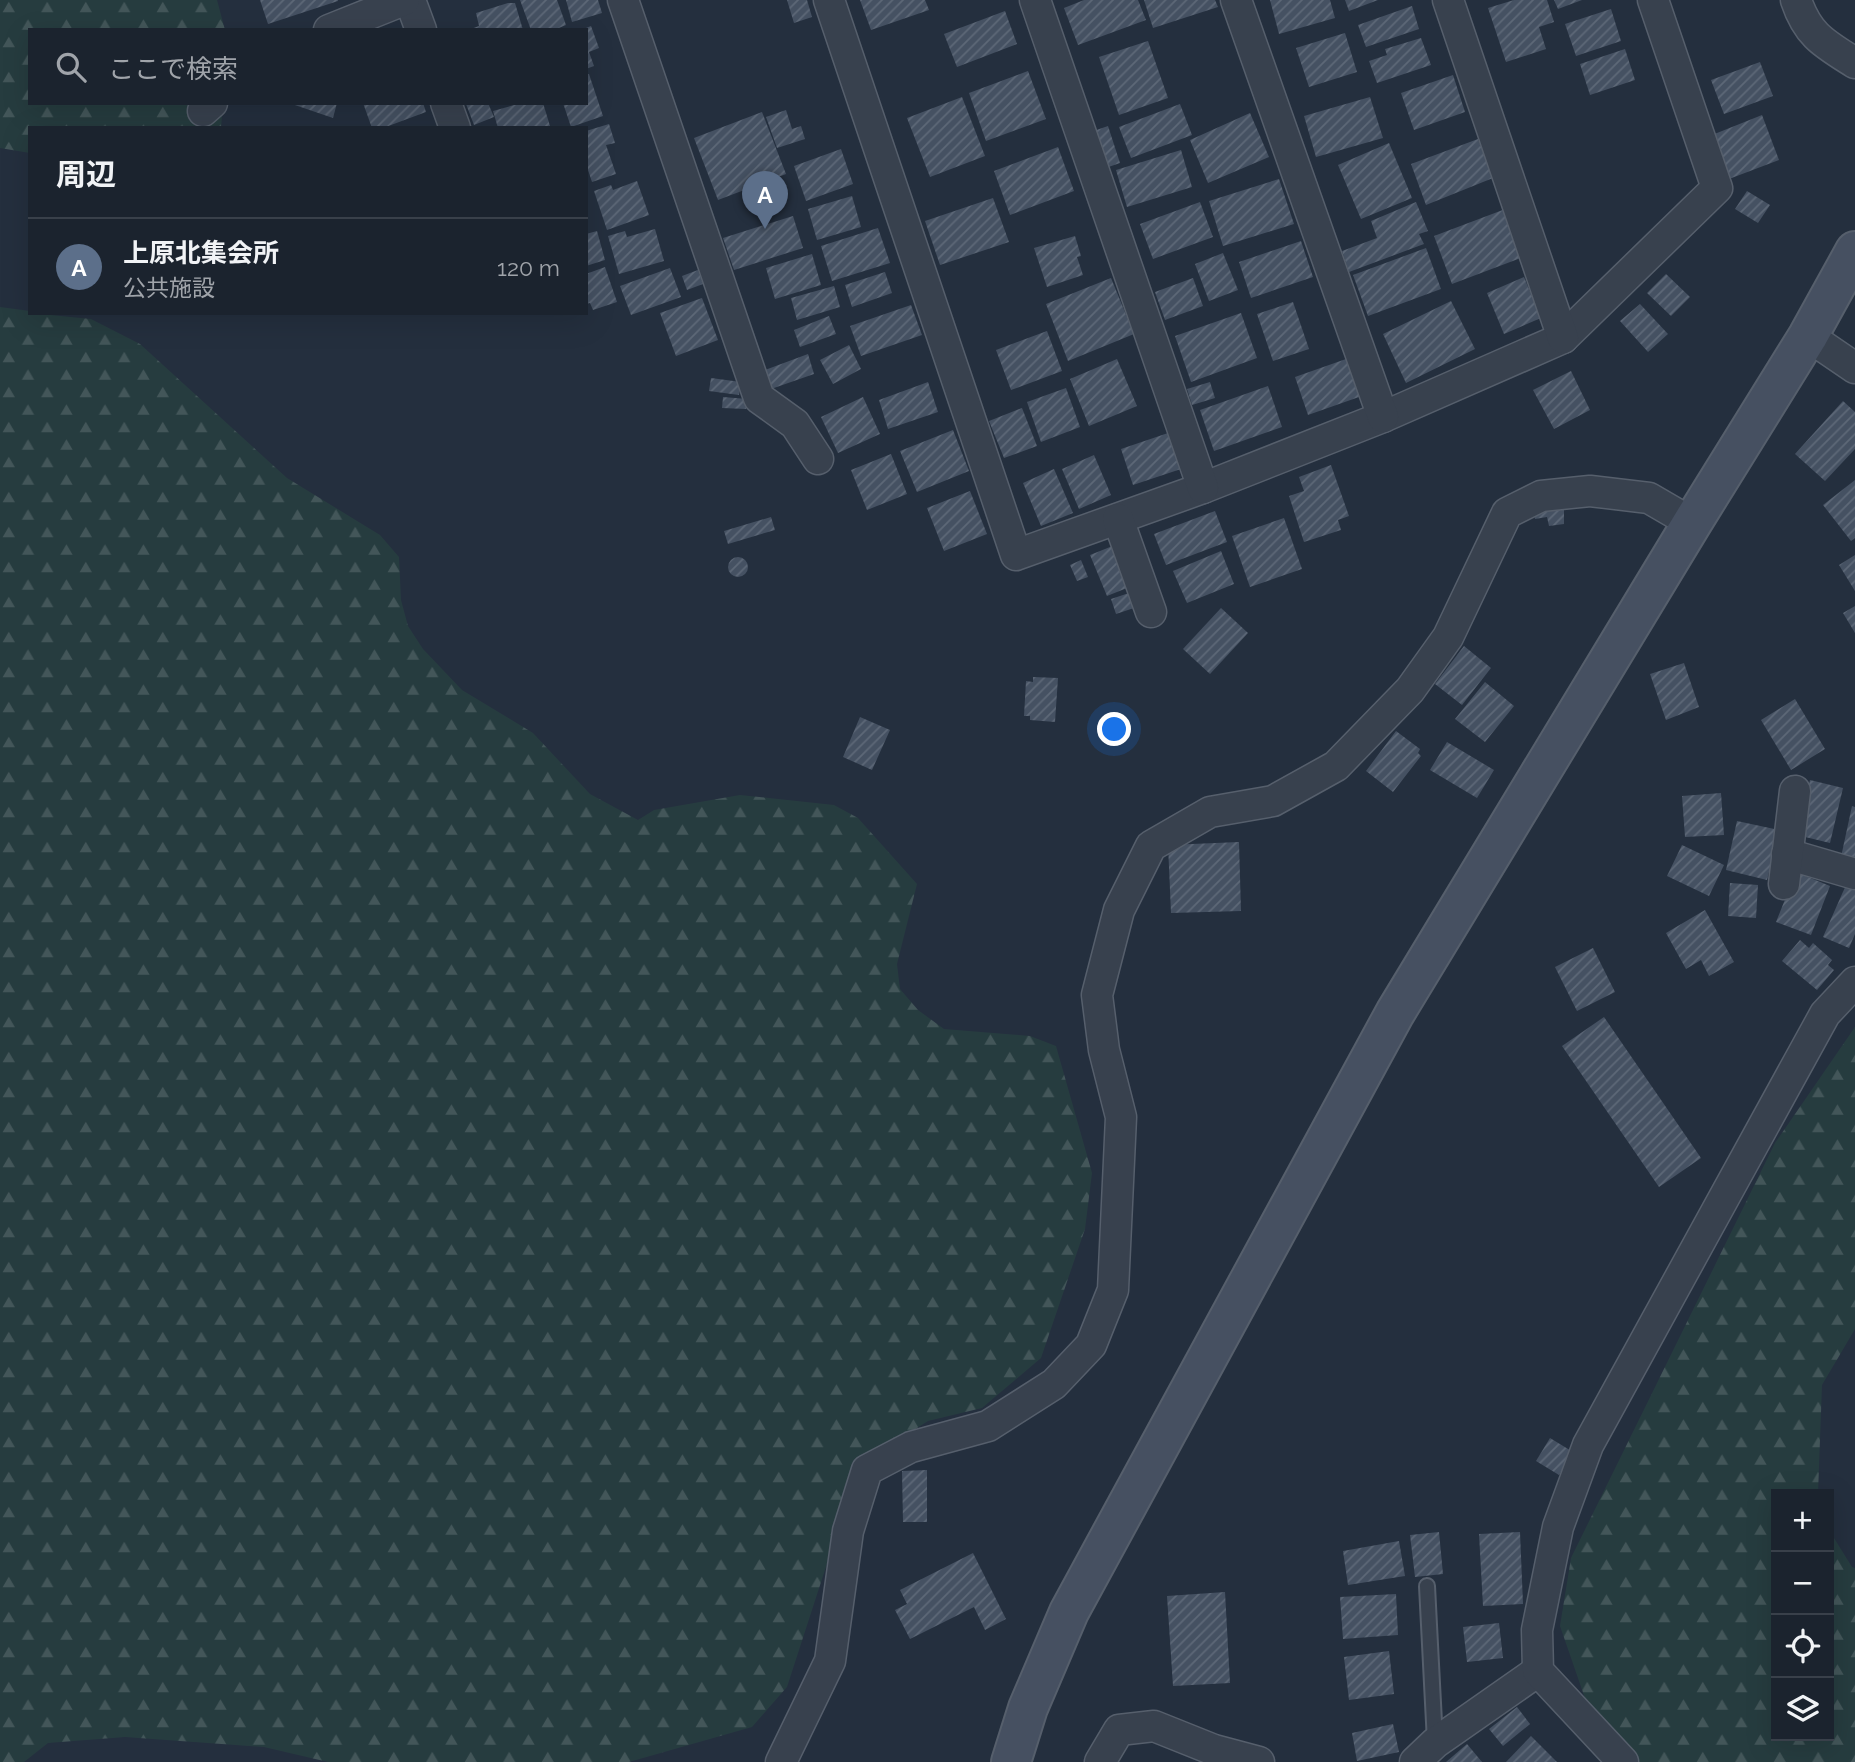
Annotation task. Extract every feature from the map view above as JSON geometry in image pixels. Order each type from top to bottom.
[{"type":"street","points":[[334,28],[404,0]]},
{"type":"street","points":[[410,0],[420,28]]},
{"type":"street","points":[[623,0],[760,398],[795,424],[818,459]]},
{"type":"street","points":[[829,0],[1016,555],[1203,488],[1383,417],[1563,338],[1717,188],[1653,0]]},
{"type":"street","points":[[1035,0],[1203,488]]},
{"type":"street","points":[[1236,0],[1383,417]]},
{"type":"street","points":[[1448,0],[1563,338]]},
{"type":"street","points":[[1796,0],[1801,15],[1817,39],[1855,63]]},
{"type":"street","points":[[447,105],[454,126]]},
{"type":"street","points":[[1011,1762],[1028,1708],[1069,1612],[1395,1013],[1808,336],[1855,251]]},
{"type":"street","points":[[1808,336],[1855,368]]},
{"type":"street","points":[[781,1762],[830,1661],[848,1531],[866,1470],[911,1447],[988,1426],[1055,1384],[1091,1345],[1100,1323],[1113,1290],[1121,1117],[1104,1050],[1097,995],[1119,910],[1151,846],[1210,812],[1273,801],[1336,766],[1410,690],[1448,637],[1507,513],[1541,496],[1590,491],[1649,498],[1692,523]]},
{"type":"street","points":[[1118,519],[1151,612]]},
{"type":"street","points":[[1784,884],[1795,791]]},
{"type":"street","points":[[1787,853],[1855,874]]},
{"type":"street","points":[[1623,1762],[1538,1671],[1537,1630],[1558,1527],[1588,1445],[1825,1014],[1855,982]]},
{"type":"street","points":[[1425,1753],[1538,1671]]},
{"type":"street","points":[[1100,1762],[1119,1730],[1154,1726],[1214,1750],[1259,1762]]},
{"type":"lane","points":[[1425,1753],[1427,1586]]},
{"type":"green space","points":[[0,0],[217,0],[224,28],[28,28],[28,105],[223,105],[221,126],[28,126],[28,153],[0,148]]},
{"type":"green space","points":[[0,307],[28,311],[28,315],[91,319],[140,344],[287,478],[380,535],[399,557],[401,600],[408,626],[423,649],[462,690],[533,733],[590,794],[638,820],[654,810],[740,795],[834,805],[858,818],[917,884],[897,964],[900,989],[918,1010],[944,1029],[1030,1036],[1056,1046],[1092,1173],[1085,1229],[1041,1358],[982,1408],[928,1421],[859,1465],[787,1687],[752,1727],[629,1762],[328,1762],[264,1747],[125,1737],[48,1743],[24,1762],[0,1762]]},
{"type":"green space","points":[[1855,1027],[1855,1329],[1822,1385],[1818,1489],[1771,1489],[1771,1741],[1834,1741],[1834,1538],[1855,1568],[1855,1762],[1639,1762],[1588,1707],[1560,1626],[1571,1558],[1775,1143]]},
{"type":"building","points":[[260,0],[338,0],[338,1],[268,24]]},
{"type":"building","points":[[520,0],[557,0],[566,25],[559,28],[530,28]]},
{"type":"building","points":[[566,0],[598,0],[602,13],[572,22]]},
{"type":"building","points":[[787,0],[807,0],[812,17],[794,23]]},
{"type":"building","points":[[860,0],[925,0],[929,10],[871,30]]},
{"type":"building","points":[[1084,0],[1138,0],[1146,20],[1078,45],[1064,8]]},
{"type":"building","points":[[1144,0],[1215,0],[1218,7],[1153,28]]},
{"type":"building","points":[[1270,0],[1330,0],[1335,18],[1279,34]]},
{"type":"building","points":[[1345,0],[1378,0],[1349,11]]},
{"type":"building","points":[[1514,0],[1547,0],[1554,22],[1539,27],[1546,49],[1506,62],[1488,8]]},
{"type":"building","points":[[1554,0],[1582,0],[1558,9]]},
{"type":"building","points":[[515,3],[522,28],[474,28],[479,26],[476,13]]},
{"type":"building","points":[[1412,6],[1419,29],[1366,47],[1358,25]]},
{"type":"building","points":[[1611,9],[1621,41],[1576,56],[1565,24]]},
{"type":"building","points":[[1005,11],[1017,44],[957,67],[944,34]]},
{"type":"building","points":[[591,26],[599,48],[589,52],[594,66],[588,68],[588,28]]},
{"type":"building","points":[[1345,33],[1357,72],[1309,87],[1296,48]]},
{"type":"building","points":[[1421,38],[1431,65],[1377,83],[1369,61],[1387,55],[1385,49]]},
{"type":"building","points":[[1148,41],[1168,98],[1119,115],[1099,57]]},
{"type":"building","points":[[1625,49],[1635,80],[1590,95],[1580,64]]},
{"type":"building","points":[[1760,62],[1773,96],[1724,114],[1711,80]]},
{"type":"building","points":[[1028,71],[1046,119],[986,141],[969,93]]},
{"type":"building","points":[[588,74],[603,116],[571,126],[564,105],[588,105]]},
{"type":"building","points":[[1453,75],[1465,112],[1414,130],[1401,93]]},
{"type":"building","points":[[962,97],[985,156],[930,177],[907,118]]},
{"type":"building","points":[[1370,97],[1383,138],[1316,157],[1304,116]]},
{"type":"building","points":[[1180,104],[1192,135],[1131,158],[1119,127]]},
{"type":"building","points":[[295,105],[336,105],[333,118]]},
{"type":"building","points":[[364,105],[424,105],[426,112],[388,126],[371,126]]},
{"type":"building","points":[[466,105],[489,105],[494,117],[474,125]]},
{"type":"building","points":[[514,105],[544,105],[550,126],[497,126],[493,111]]},
{"type":"building","points":[[786,110],[792,129],[801,126],[805,139],[777,148],[766,117]]},
{"type":"building","points":[[762,112],[786,174],[718,200],[694,138]]},
{"type":"building","points":[[1250,113],[1269,157],[1208,183],[1190,140]]},
{"type":"building","points":[[1762,115],[1779,160],[1729,179],[1712,135]]},
{"type":"building","points":[[609,124],[615,143],[606,145],[616,174],[592,182],[588,170],[588,130]]},
{"type":"building","points":[[1108,126],[1120,163],[1097,171],[1085,134]]},
{"type":"building","points":[[1478,139],[1493,178],[1426,205],[1411,164]]},
{"type":"building","points":[[1389,143],[1412,198],[1361,219],[1338,165]]},
{"type":"building","points":[[1058,147],[1074,191],[1010,215],[994,171]]},
{"type":"building","points":[[841,149],[853,184],[806,201],[794,166]]},
{"type":"building","points":[[1181,150],[1192,187],[1127,207],[1116,170]]},
{"type":"building","points":[[1279,179],[1294,224],[1223,246],[1209,201]]},
{"type":"building","points":[[637,181],[649,215],[607,230],[594,191],[611,185],[613,190]]},
{"type":"building","points":[[1747,191],[1770,205],[1758,223],[1735,209]]},
{"type":"building","points":[[852,196],[861,227],[817,240],[808,209]]},
{"type":"building","points":[[993,198],[1009,242],[940,265],[925,221]]},
{"type":"building","points":[[1200,202],[1213,237],[1153,259],[1140,224]]},
{"type":"building","points":[[1416,202],[1428,231],[1419,234],[1424,244],[1349,272],[1342,251],[1377,238],[1371,221]]},
{"type":"building","points":[[1508,208],[1526,256],[1452,284],[1434,236]]},
{"type":"building","points":[[793,216],[803,248],[734,270],[723,238]]},
{"type":"building","points":[[878,228],[890,263],[832,281],[821,246]]},
{"type":"building","points":[[655,229],[664,261],[619,274],[608,236],[625,231],[627,237]]},
{"type":"building","points":[[597,231],[605,260],[588,265],[588,233]]},
{"type":"building","points":[[1075,236],[1081,256],[1077,257],[1083,275],[1047,287],[1034,248]]},
{"type":"building","points":[[1301,241],[1313,277],[1251,298],[1239,262]]},
{"type":"building","points":[[1426,248],[1441,289],[1368,316],[1353,275]]},
{"type":"building","points":[[1223,253],[1238,290],[1209,301],[1195,264]]},
{"type":"building","points":[[812,254],[821,285],[775,299],[766,268]]},
{"type":"building","points":[[605,267],[617,302],[593,310],[588,304],[588,273]]},
{"type":"building","points":[[670,268],[681,297],[631,315],[620,286]]},
{"type":"building","points":[[698,270],[703,284],[687,290],[682,276]]},
{"type":"building","points":[[885,272],[892,293],[852,307],[845,285]]},
{"type":"building","points":[[1666,274],[1690,297],[1671,316],[1647,293]]},
{"type":"building","points":[[1524,277],[1541,318],[1504,334],[1487,293]]},
{"type":"building","points":[[1111,278],[1134,334],[1068,361],[1046,304]]},
{"type":"building","points":[[1193,278],[1203,306],[1165,320],[1155,292]]},
{"type":"building","points":[[834,286],[840,307],[797,320],[791,298]]},
{"type":"building","points":[[702,298],[718,340],[676,356],[660,313]]},
{"type":"building","points":[[1451,301],[1475,349],[1406,383],[1383,334]]},
{"type":"building","points":[[1293,302],[1309,349],[1273,361],[1257,314]]},
{"type":"building","points":[[1640,304],[1668,334],[1648,352],[1620,321]]},
{"type":"building","points":[[911,305],[922,335],[861,356],[850,326]]},
{"type":"building","points":[[1241,313],[1257,358],[1191,382],[1175,336]]},
{"type":"building","points":[[829,316],[836,334],[800,347],[794,330]]},
{"type":"building","points":[[1047,331],[1062,371],[1011,390],[996,350]]},
{"type":"building","points":[[849,345],[861,369],[833,384],[820,360]]},
{"type":"building","points":[[808,354],[814,374],[771,389],[765,370]]},
{"type":"building","points":[[1117,359],[1137,406],[1089,426],[1070,379]]},
{"type":"building","points":[[1346,359],[1359,397],[1308,415],[1295,377]]},
{"type":"building","points":[[1571,371],[1590,410],[1554,429],[1533,390]]},
{"type":"building","points":[[711,378],[741,382],[739,395],[709,391]]},
{"type":"building","points":[[928,382],[938,412],[888,429],[879,400]]},
{"type":"building","points":[[1210,382],[1215,398],[1192,405],[1187,389]]},
{"type":"building","points":[[1268,386],[1282,427],[1214,451],[1200,410]]},
{"type":"building","points":[[1066,388],[1080,427],[1041,442],[1027,402]]},
{"type":"building","points":[[723,397],[747,399],[746,409],[722,408]]},
{"type":"building","points":[[863,397],[880,434],[838,453],[821,417]]},
{"type":"building","points":[[1843,401],[1855,412],[1855,449],[1825,481],[1795,454]]},
{"type":"building","points":[[1022,408],[1037,446],[1004,458],[989,421]]},
{"type":"building","points":[[953,430],[969,471],[917,492],[900,451]]},
{"type":"building","points":[[1171,432],[1184,468],[1133,485],[1121,449]]},
{"type":"building","points":[[891,454],[907,494],[867,510],[851,470]]},
{"type":"building","points":[[1094,455],[1111,495],[1079,509],[1062,469]]},
{"type":"building","points":[[1331,465],[1349,516],[1338,520],[1341,530],[1304,542],[1289,496],[1304,491],[1299,477]]},
{"type":"building","points":[[1054,469],[1073,513],[1041,526],[1023,483]]},
{"type":"building","points":[[1855,480],[1855,538],[1851,541],[1823,505]]},
{"type":"building","points":[[970,491],[987,534],[944,551],[927,508]]},
{"type":"building","points":[[1564,502],[1564,524],[1549,526],[1547,517],[1535,519],[1533,507]]},
{"type":"building","points":[[1215,511],[1227,542],[1166,565],[1154,534]]},
{"type":"building","points":[[771,517],[775,530],[728,544],[724,531]]},
{"type":"building","points":[[1284,518],[1302,569],[1250,587],[1232,536]]},
{"type":"building","points":[[1115,545],[1132,586],[1107,596],[1090,555]]},
{"type":"building","points":[[1221,551],[1234,584],[1187,603],[1173,571]]},
{"type":"building","points":[[1855,555],[1855,591],[1839,565]]},
{"type":"building","points":[[734,557],[742,557],[748,567],[742,577],[734,577],[728,571],[728,563]]},
{"type":"building","points":[[1081,560],[1088,577],[1077,581],[1070,565]]},
{"type":"building","points":[[1135,591],[1140,606],[1116,614],[1111,599]]},
{"type":"building","points":[[1855,606],[1855,633],[1843,613]]},
{"type":"building","points":[[1221,608],[1248,633],[1210,674],[1183,649]]},
{"type":"building","points":[[1464,646],[1491,668],[1462,705],[1435,684]]},
{"type":"building","points":[[1684,663],[1699,707],[1666,720],[1650,674]]},
{"type":"building","points":[[1033,677],[1058,678],[1055,722],[1030,720],[1030,716],[1024,716],[1026,681],[1033,682]]},
{"type":"building","points":[[1485,682],[1514,706],[1485,742],[1455,719]]},
{"type":"building","points":[[1795,699],[1825,749],[1791,770],[1761,720]]},
{"type":"building","points":[[860,717],[890,730],[872,770],[843,757]]},
{"type":"building","points":[[1396,731],[1420,749],[1418,753],[1421,756],[1393,792],[1366,771]]},
{"type":"building","points":[[1447,742],[1494,770],[1477,798],[1430,770]]},
{"type":"building","points":[[1810,780],[1843,788],[1830,843],[1797,835]]},
{"type":"building","points":[[1721,793],[1724,835],[1685,837],[1682,796]]},
{"type":"building","points":[[1852,806],[1855,807],[1855,860],[1841,857]]},
{"type":"building","points":[[1737,821],[1779,830],[1767,880],[1726,870]]},
{"type":"building","points":[[1239,842],[1241,911],[1171,913],[1168,845]]},
{"type":"building","points":[[1682,845],[1724,865],[1709,896],[1667,876]]},
{"type":"building","points":[[1796,872],[1830,886],[1811,935],[1776,922]]},
{"type":"building","points":[[1730,883],[1758,885],[1756,918],[1728,916]]},
{"type":"building","points":[[1846,885],[1855,889],[1855,934],[1849,948],[1823,937]]},
{"type":"building","points":[[1705,910],[1734,962],[1709,976],[1701,960],[1686,969],[1666,933]]},
{"type":"building","points":[[1800,940],[1809,948],[1813,943],[1832,960],[1828,965],[1834,970],[1817,990],[1782,961]]},
{"type":"building","points":[[1593,948],[1615,992],[1577,1011],[1555,967]]},
{"type":"building","points":[[1604,1017],[1701,1158],[1659,1187],[1562,1046]]},
{"type":"building","points":[[1550,1438],[1573,1452],[1559,1475],[1536,1461]]},
{"type":"building","points":[[927,1470],[927,1522],[903,1522],[902,1471]]},
{"type":"building","points":[[1439,1532],[1443,1574],[1415,1577],[1410,1535]]},
{"type":"building","points":[[1520,1532],[1523,1604],[1483,1606],[1479,1534]]},
{"type":"building","points":[[1399,1541],[1405,1576],[1348,1585],[1343,1551]]},
{"type":"building","points":[[973,1553],[1006,1619],[985,1630],[974,1607],[910,1639],[895,1610],[907,1604],[900,1590]]},
{"type":"building","points":[[1225,1592],[1230,1683],[1173,1686],[1167,1596]]},
{"type":"building","points":[[1396,1594],[1398,1635],[1343,1639],[1340,1597]]},
{"type":"building","points":[[1499,1623],[1503,1658],[1467,1662],[1463,1627]]},
{"type":"building","points":[[1389,1651],[1394,1694],[1349,1700],[1344,1657]]},
{"type":"building","points":[[1517,1707],[1530,1724],[1503,1746],[1489,1729]]},
{"type":"building","points":[[1393,1724],[1399,1752],[1357,1761],[1352,1733]]},
{"type":"building","points":[[1531,1736],[1557,1762],[1506,1762]]},
{"type":"building","points":[[1467,1744],[1482,1762],[1446,1762]]},
{"type":"place","name":"上原北集会所","points":[[765,229]]}]
